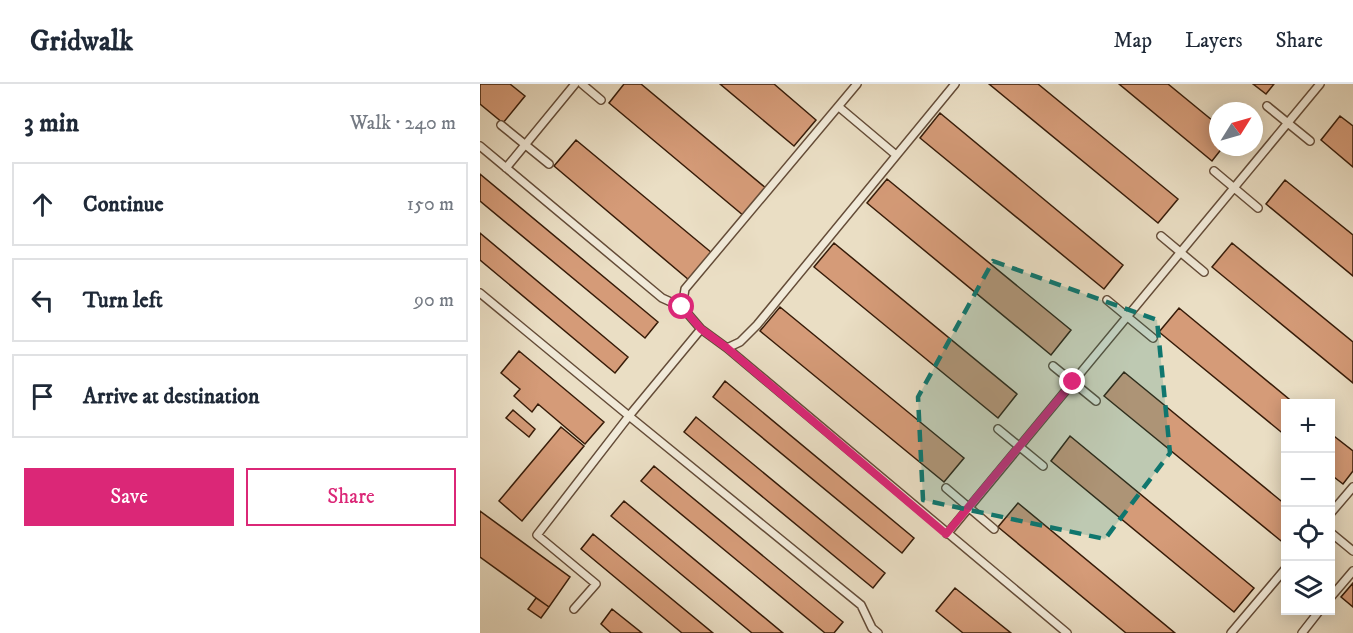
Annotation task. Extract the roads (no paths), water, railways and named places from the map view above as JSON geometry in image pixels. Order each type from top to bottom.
[{"type":"lane","points":[[506,168],[575,84]]},
{"type":"lane","points":[[582,84],[601,100]]},
{"type":"lane","points":[[682,307],[685,289],[858,84]]},
{"type":"lane","points":[[727,348],[740,342],[757,325],[955,84]]},
{"type":"lane","points":[[946,534],[1320,84]]},
{"type":"lane","points":[[1268,106],[1310,141]]},
{"type":"lane","points":[[839,107],[896,155]]},
{"type":"lane","points":[[501,125],[549,164]]},
{"type":"lane","points":[[480,146],[662,298],[682,307],[701,329],[727,348],[1066,633]]},
{"type":"lane","points":[[1214,171],[1258,208]]},
{"type":"lane","points":[[1161,236],[1204,272]]},
{"type":"lane","points":[[480,293],[861,605],[872,628],[878,633]]},
{"type":"lane","points":[[1107,300],[1153,338]]},
{"type":"lane","points":[[574,609],[596,584],[537,535],[628,416],[701,329]]},
{"type":"lane","points":[[1053,366],[1096,401]]},
{"type":"lane","points":[[998,429],[1043,466]]},
{"type":"lane","points":[[1335,508],[1353,487]]},
{"type":"lane","points":[[946,488],[994,529]]},
{"type":"lane","points":[[1335,536],[1353,551]]},
{"type":"lane","points":[[1335,592],[1353,571]]},
{"type":"lane","points":[[1231,633],[1281,574]]},
{"type":"lane","points":[[1302,633],[1316,615]]}]
